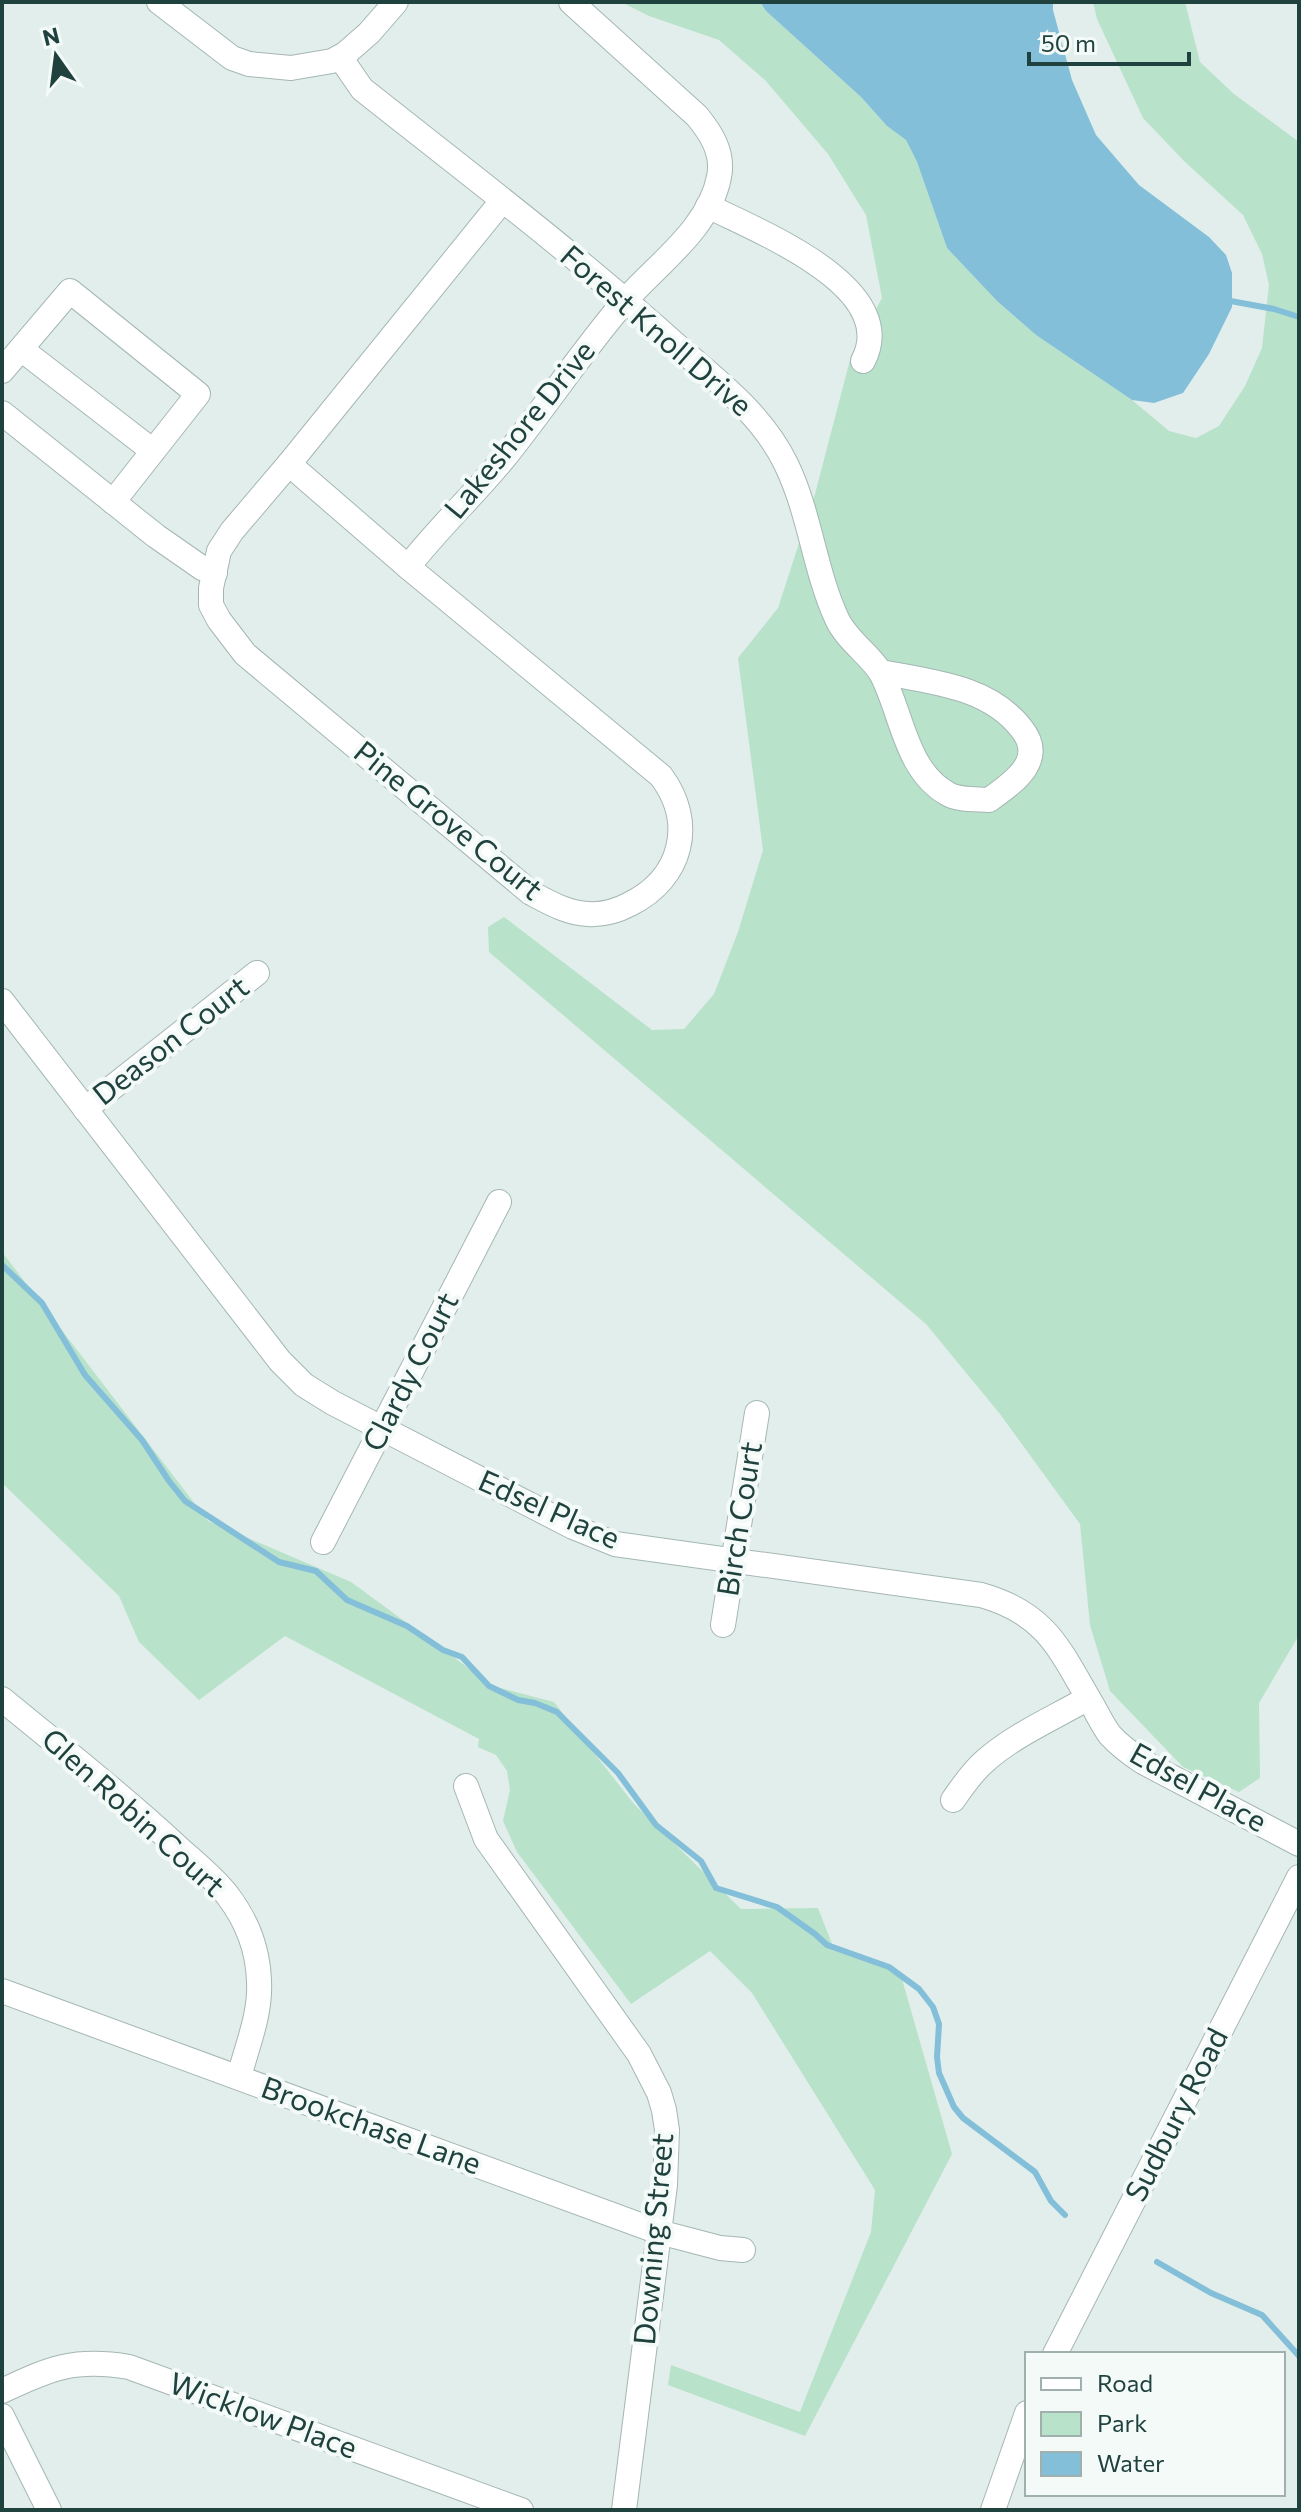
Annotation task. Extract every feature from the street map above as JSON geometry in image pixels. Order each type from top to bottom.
[{"type":"street","points":[[159,2],[232,58],[249,64],[291,68],[340,57],[363,39],[396,2]]},
{"type":"street","name":"Lakeshore Drive","points":[[408,567],[430,538],[505,457],[626,300],[677,247],[708,206],[720,175],[718,151],[710,131],[571,2]]},
{"type":"street","name":"Forest Knoll Drive","points":[[340,57],[362,89],[626,300],[756,416],[786,463],[798,493],[813,553],[837,621],[856,647],[881,672],[924,776],[950,796],[989,800],[1015,781],[1030,760],[1029,738],[1010,714],[984,697],[949,686],[881,672]]},
{"type":"street","points":[[289,464],[502,201]]},
{"type":"street","points":[[708,206],[807,257],[856,298],[871,336],[863,361]]},
{"type":"street","points":[[2,371],[70,291],[198,394],[113,502]]},
{"type":"street","points":[[21,349],[153,451]]},
{"type":"street","points":[[2,413],[184,556],[215,573]]},
{"type":"street","name":"Pine Grove Court","points":[[289,464],[408,567],[661,776],[672,791],[680,828],[678,851],[672,866],[652,891],[624,907],[591,914],[572,912],[531,893],[245,654],[230,637],[211,605],[211,588],[219,551],[232,531],[289,464]]},
{"type":"street","name":"Deason Court","points":[[85,1109],[257,973]]},
{"type":"street","name":"Edsel Place","points":[[2,1001],[280,1361],[304,1385],[381,1429],[573,1527],[615,1544],[995,1599],[1033,1619],[1054,1639],[1110,1734],[1143,1762],[1299,1844]]},
{"type":"street","name":"Clardy Court","points":[[323,1542],[499,1202]]},
{"type":"street","name":"Birch Court","points":[[723,1625],[757,1413]]},
{"type":"street","points":[[953,1800],[986,1760],[1088,1698]]},
{"type":"street","name":"Glen Robin Court","points":[[2,1699],[161,1832],[227,1895],[241,1915],[251,1936],[259,1982],[257,2013],[239,2077]]},
{"type":"street","name":"Downing Street","points":[[466,1786],[486,1839],[639,2054],[659,2093],[667,2130],[665,2185],[624,2510]]},
{"type":"street","name":"Sudbury Road","points":[[1056,2352],[1299,1877]]},
{"type":"street","name":"Brookchase Lane","points":[[2,1991],[659,2232],[720,2248],[743,2250]]},
{"type":"street","name":"Wicklow Place","points":[[2,2391],[44,2371],[72,2364],[101,2363],[129,2367],[521,2510]]},
{"type":"street","points":[[2,2416],[49,2510]]},
{"type":"street","points":[[993,2510],[1025,2418]]},
{"type":"green space","points":[[621,2],[760,2],[766,11],[861,97],[887,126],[906,140],[917,162],[947,248],[997,301],[1036,335],[1132,400],[1169,431],[1196,438],[1219,426],[1245,386],[1262,348],[1269,285],[1262,254],[1243,215],[1143,118],[1097,19],[1093,2],[1185,2],[1200,62],[1234,94],[1299,142],[1299,1635],[1259,1703],[1260,1778],[1239,1792],[1183,1767],[1110,1691],[1090,1625],[1080,1524],[1000,1414],[926,1324],[489,952],[488,927],[504,917],[652,1030],[684,1029],[714,994],[738,932],[763,850],[738,658],[778,608],[815,494],[851,356],[882,298],[866,215],[828,154],[765,80],[719,40],[649,16]]},
{"type":"green space","points":[[2,1252],[208,1521],[351,1582],[493,1686],[554,1702],[634,1804],[741,1909],[818,1908],[834,1949],[900,1972],[952,2154],[805,2436],[668,2385],[671,2365],[800,2412],[871,2232],[875,2190],[752,1993],[710,1951],[631,2004],[517,1852],[503,1821],[510,1790],[507,1771],[496,1755],[478,1747],[479,1739],[285,1636],[199,1700],[139,1642],[119,1596],[2,1483]]},
{"type":"water","points":[[760,2],[1053,2],[1072,80],[1096,135],[1139,185],[1209,237],[1226,255],[1232,273],[1232,307],[1209,354],[1183,393],[1154,403],[1132,400],[1036,335],[997,301],[947,248],[917,162],[906,140],[887,126],[861,97],[766,11]]},
{"type":"waterway","points":[[1225,300],[1299,317]]},
{"type":"waterway","points":[[2,1265],[42,1303],[85,1375],[142,1440],[185,1501],[279,1562],[316,1571],[347,1600],[407,1626],[443,1650],[462,1657],[489,1686],[518,1700],[557,1712],[618,1773],[656,1825],[701,1861],[716,1888],[777,1907],[827,1945],[889,1967],[919,1989],[933,2007],[939,2024],[939,2073],[954,2107],[963,2118],[1035,2172],[1051,2201],[1065,2215]]},
{"type":"waterway","points":[[1157,2262],[1211,2293],[1262,2315],[1299,2356]]}]
